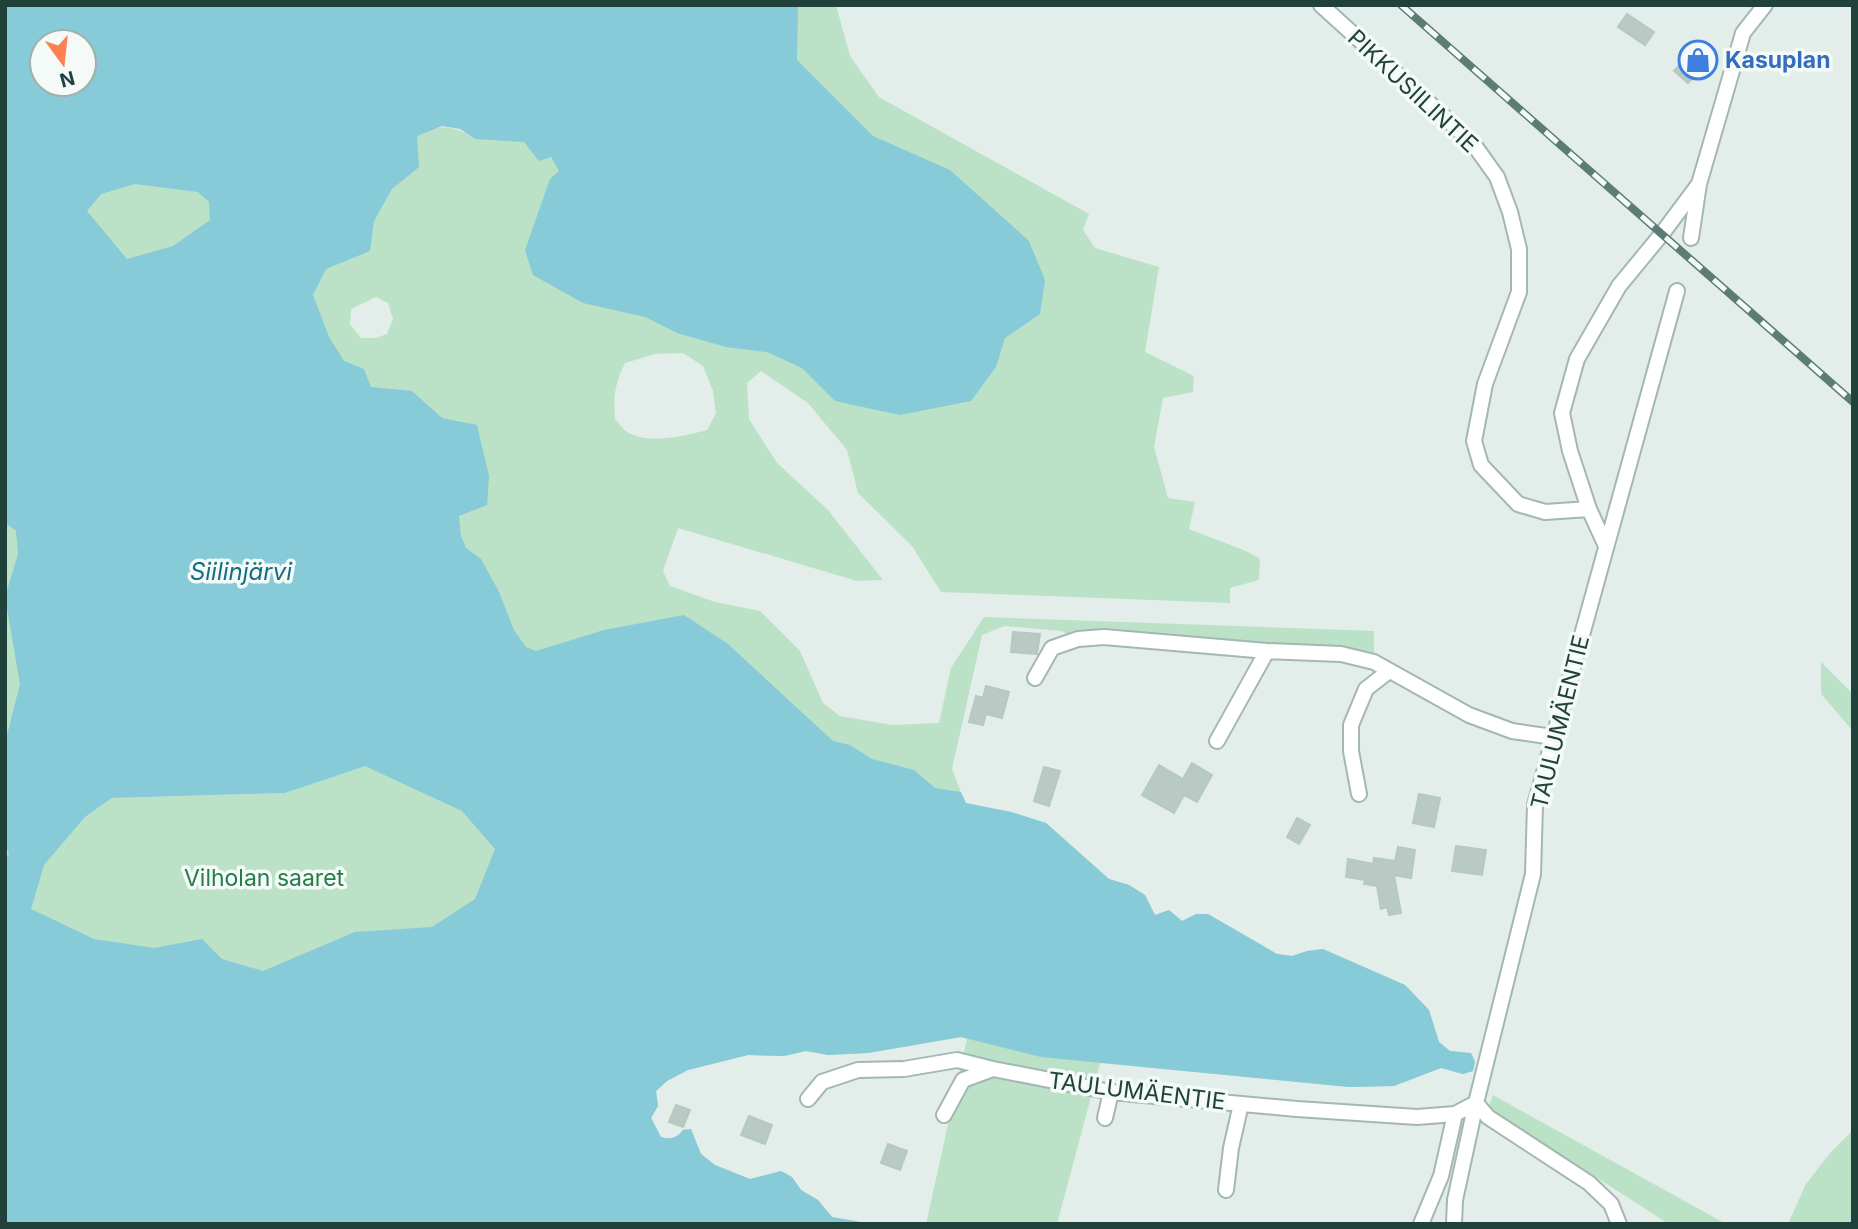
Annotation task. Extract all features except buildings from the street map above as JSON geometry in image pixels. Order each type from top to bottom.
[{"type":"street","name":"PIKKUSIILINTIE","points":[[1321,5],[1472,142],[1496,177],[1510,212],[1519,249],[1519,292],[1485,384],[1474,441],[1481,465],[1518,504],[1545,512],[1589,509]]},
{"type":"street","points":[[1691,238],[1699,184],[1743,33],[1765,5]]},
{"type":"street","points":[[1606,547],[1589,509],[1570,451],[1562,413],[1577,359],[1619,286],[1699,184]]},
{"type":"street","name":"TAULUMÄENTIE","points":[[1454,1224],[1455,1200],[1476,1103],[1533,874],[1535,805],[1677,291]]},
{"type":"street","points":[[1035,678],[1052,648],[1078,639],[1104,637],[1267,651],[1340,654],[1374,663],[1469,715],[1512,731],[1553,737]]},
{"type":"street","points":[[1217,741],[1267,651]]},
{"type":"street","points":[[1359,794],[1351,751],[1351,726],[1366,689],[1389,671]]},
{"type":"street","name":"TAULUMÄENTIE","points":[[808,1099],[822,1082],[858,1070],[904,1069],[957,1060],[1111,1092],[1241,1104],[1417,1117],[1455,1114],[1476,1103]]},
{"type":"street","points":[[944,1115],[963,1080],[993,1069]]},
{"type":"street","points":[[1105,1118],[1111,1092]]},
{"type":"street","points":[[1476,1103],[1488,1117],[1589,1183],[1611,1204],[1619,1224]]},
{"type":"street","points":[[1226,1190],[1230,1149],[1241,1104]]},
{"type":"street","points":[[1421,1224],[1441,1176],[1455,1114]]},
{"type":"green space","points":[[535,5],[836,5],[850,56],[879,97],[1089,214],[1083,230],[1095,248],[1159,267],[1145,352],[1194,376],[1193,392],[1163,398],[1154,447],[1168,498],[1195,502],[1189,529],[1260,559],[1259,580],[1230,588],[1230,603],[941,592],[912,546],[858,493],[847,450],[808,403],[761,371],[747,383],[749,419],[777,463],[828,510],[883,580],[857,581],[678,528],[663,571],[670,586],[715,602],[760,611],[800,651],[823,703],[840,716],[892,725],[939,723],[951,668],[984,617],[1374,631],[1374,662],[1078,639],[1061,631],[1004,626],[982,635],[952,769],[965,803],[1011,812],[1046,823],[1109,879],[1129,885],[1145,895],[1155,915],[1169,910],[1182,921],[1196,914],[1208,914],[1277,954],[1292,956],[1323,949],[1405,985],[1429,1010],[1439,1042],[1450,1051],[1471,1053],[1475,1062],[1473,1071],[1463,1074],[1441,1068],[1394,1086],[1349,1087],[1100,1063],[1057,1224],[926,1224],[967,1039],[961,1037],[868,1053],[828,1055],[806,1051],[784,1056],[748,1055],[688,1070],[667,1081],[656,1091],[658,1106],[651,1118],[661,1137],[673,1138],[683,1130],[691,1129],[701,1154],[715,1165],[750,1179],[781,1171],[792,1177],[801,1190],[818,1200],[832,1217],[872,1224],[777,1224],[662,1174],[554,685],[59,204],[87,184],[434,128],[452,128],[475,139]],"holes":[[[376,297],[388,303],[393,319],[387,334],[376,338],[361,338],[350,324],[351,309]],[[683,353],[703,366],[713,391],[716,413],[707,430],[656,439],[627,432],[615,419],[614,411],[617,384],[625,363],[655,354]]]},
{"type":"green space","name":"Vilholan saaret","points":[[5,523],[287,730],[533,842],[409,977],[5,965]],"holes":[[[177,708],[363,766],[285,793],[112,798],[85,818]]]},
{"type":"green space","points":[[1821,662],[1853,694],[1853,731],[1821,694]]},
{"type":"green space","points":[[1493,1095],[1726,1224],[1669,1224],[1488,1108]]},
{"type":"green space","points":[[1853,1130],[1853,1224],[1788,1224],[1806,1184],[1830,1153]]},
{"type":"water","name":"Siilinjärvi","points":[[5,5],[798,5],[797,60],[873,136],[950,170],[1029,241],[1045,280],[1040,314],[1005,338],[996,367],[971,401],[900,415],[835,401],[802,368],[767,352],[726,347],[677,333],[645,317],[583,303],[533,275],[525,250],[550,179],[559,171],[551,157],[539,161],[524,142],[475,139],[460,129],[442,126],[417,136],[419,167],[392,189],[374,221],[370,251],[326,269],[313,295],[329,337],[344,361],[364,369],[371,387],[412,391],[442,418],[477,425],[489,476],[487,505],[459,516],[461,536],[466,548],[481,559],[499,592],[514,630],[526,647],[536,651],[604,630],[684,615],[728,644],[833,741],[850,745],[872,759],[914,770],[935,788],[961,792],[966,803],[1011,812],[1046,823],[1109,879],[1129,885],[1145,895],[1155,915],[1169,910],[1182,921],[1196,914],[1208,914],[1277,954],[1292,956],[1323,949],[1405,985],[1429,1010],[1439,1042],[1450,1051],[1471,1053],[1475,1062],[1473,1071],[1463,1074],[1441,1068],[1394,1086],[1349,1087],[1041,1057],[961,1037],[868,1053],[828,1055],[806,1051],[784,1056],[748,1055],[688,1070],[667,1081],[656,1091],[658,1106],[651,1118],[661,1137],[673,1138],[683,1130],[691,1129],[701,1154],[715,1165],[750,1179],[781,1171],[792,1177],[801,1190],[818,1200],[832,1217],[872,1224],[5,1224],[5,859],[9,854],[5,843],[5,743],[20,684],[5,597],[18,554],[16,531],[5,523]],"holes":[[[135,184],[198,192],[209,202],[210,220],[173,246],[127,259],[87,211],[101,194]],[[365,766],[462,811],[495,849],[475,899],[432,927],[355,932],[263,971],[222,959],[202,939],[154,948],[94,939],[31,909],[44,865],[84,818],[112,798],[285,793]]]},
{"type":"railway","points":[[1401,5],[1853,402]]},
{"type":"place","name":"Kasuplan","points":[[1698,60]]}]
